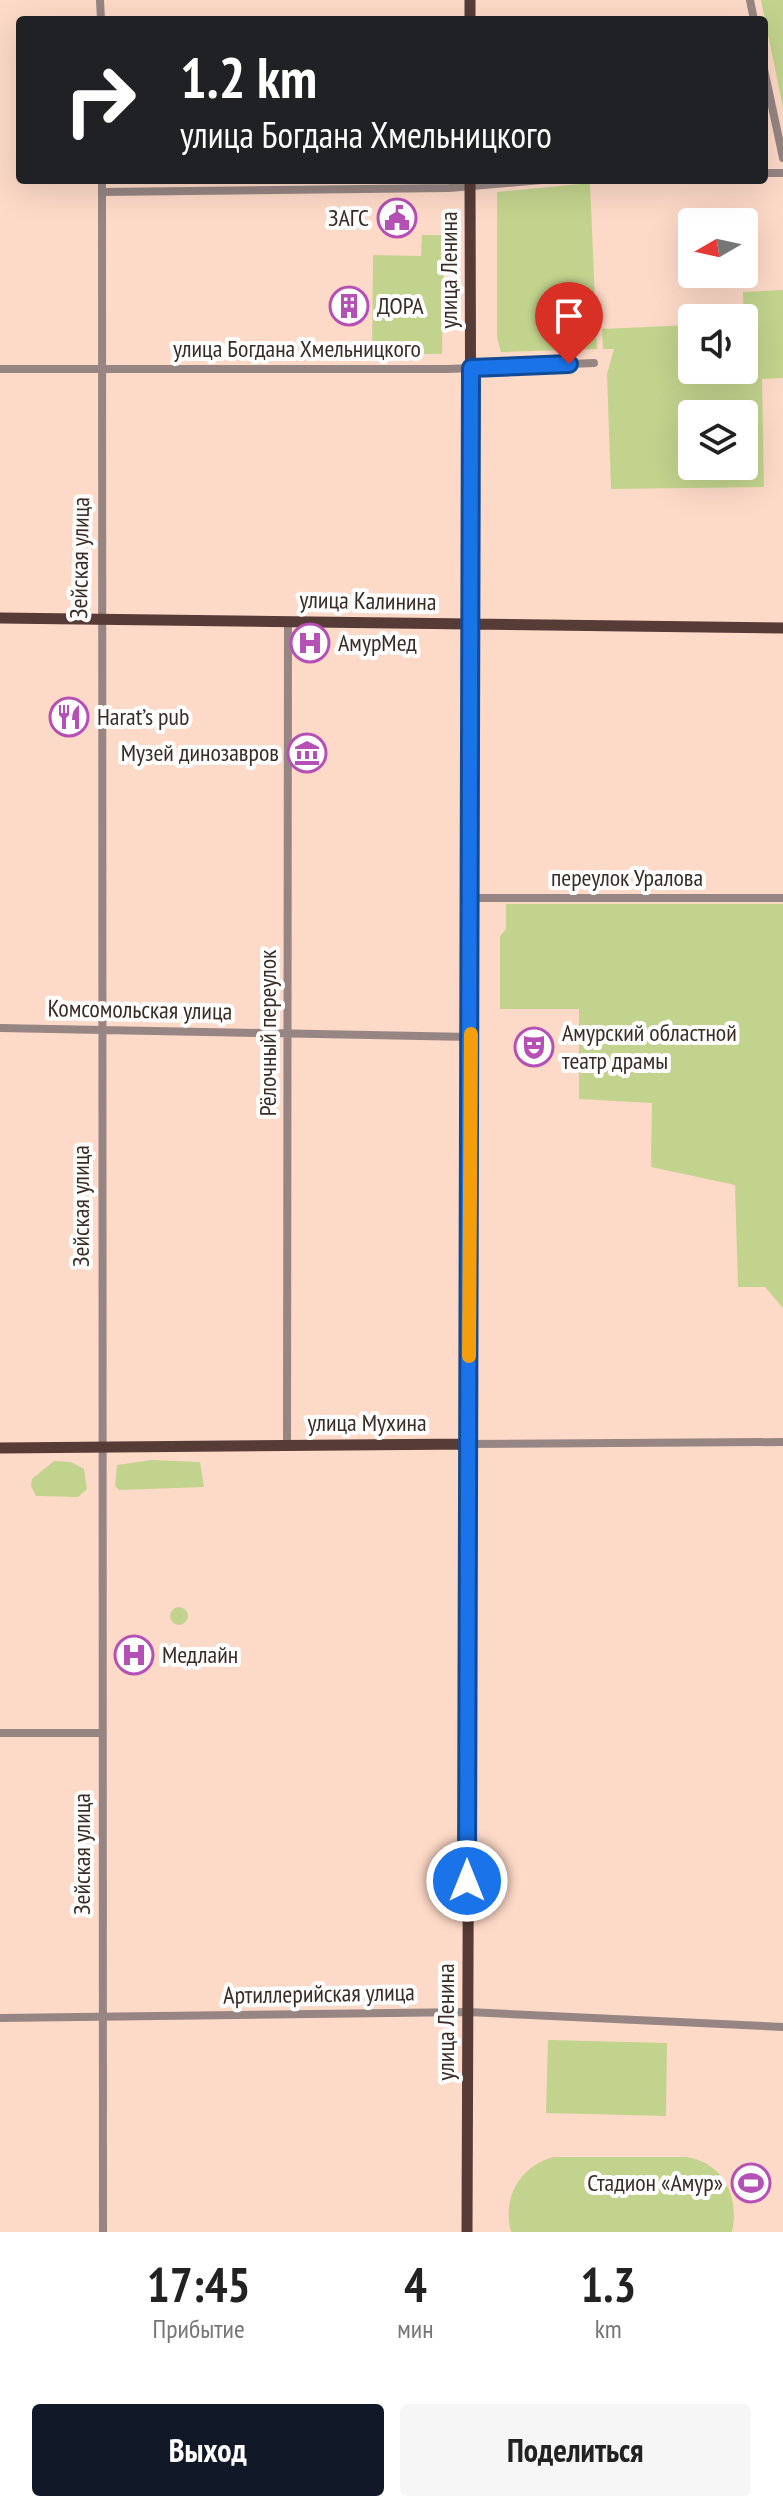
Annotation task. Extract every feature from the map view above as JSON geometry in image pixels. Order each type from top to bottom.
[{"type":"main road","name":"улица Ленина","points":[[467,2232],[472,898],[470,184]]},
{"type":"main road","name":"улица Калинина","points":[[0,618],[783,628]]},
{"type":"main road","name":"улица Мухина","points":[[0,1448],[468,1444]]},
{"type":"street","points":[[768,88],[783,158]]},
{"type":"street","name":"Зейская улица","points":[[102,184],[99,619],[103,2232]]},
{"type":"street","points":[[102,192],[429,184]]},
{"type":"street","name":"улица Богдана Хмельницкого","points":[[0,369],[471,368],[594,363]]},
{"type":"street","name":"Рёлочный переулок","points":[[287,1446],[288,621]]},
{"type":"street","name":"переулок Уралова","points":[[472,898],[783,898]]},
{"type":"street","name":"Комсомольская улица","points":[[0,1028],[471,1037]]},
{"type":"street","name":"улица Мухина","points":[[468,1444],[783,1442]]},
{"type":"street","points":[[0,1733],[102,1733]]},
{"type":"street","name":"Артиллерийская улица","points":[[0,2018],[468,2012],[783,2027]]},
{"type":"green space","points":[[761,0],[783,0],[783,108],[768,34],[768,16],[764,16]]},
{"type":"green space","points":[[590,184],[597,349],[501,352],[497,338],[497,192]]},
{"type":"green space","points":[[422,235],[444,235],[442,354],[372,354],[373,255],[421,256]]},
{"type":"green space","points":[[783,290],[783,378],[762,379],[764,487],[611,489],[607,374],[614,349],[603,349],[602,329],[678,326],[678,384],[758,384],[758,304],[743,304],[743,292]]},
{"type":"green space","points":[[506,904],[783,904],[783,1308],[765,1287],[738,1287],[735,1185],[651,1167],[652,1103],[579,1099],[579,1009],[500,1009],[500,936],[506,929]]},
{"type":"green space","points":[[151,1460],[200,1462],[204,1487],[119,1490],[115,1486],[117,1465]]},
{"type":"green space","points":[[54,1461],[71,1462],[84,1469],[87,1489],[78,1497],[36,1496],[31,1486],[32,1479]]},
{"type":"green space","points":[[179,1607],[188,1616],[179,1625],[170,1616]]},
{"type":"green space","points":[[548,2040],[667,2043],[666,2116],[546,2113]]},
{"type":"green space","points":[[553,2157],[686,2157],[699,2160],[710,2166],[726,2183],[733,2206],[732,2232],[511,2232],[509,2207],[516,2186],[531,2168]]},
{"type":"slow traffic","points":[[469,1356],[471,1034]]},
{"type":"place","name":"ЗАГС","points":[[397,218]]},
{"type":"place","name":"ДОРА","points":[[349,306]]},
{"type":"place","name":"АмурМед","points":[[310,643]]},
{"type":"place","name":"Harat’s pub","points":[[69,717]]},
{"type":"place","name":"Музей динозавров","points":[[307,753]]},
{"type":"place","name":"Амурский областной театр драмы","points":[[534,1047]]},
{"type":"place","name":"Медлайн","points":[[134,1655]]},
{"type":"place","name":"Стадион «Амур»","points":[[751,2183]]},
{"type":"route","points":[[467,1881],[472,927],[471,368],[569,364]]}]
